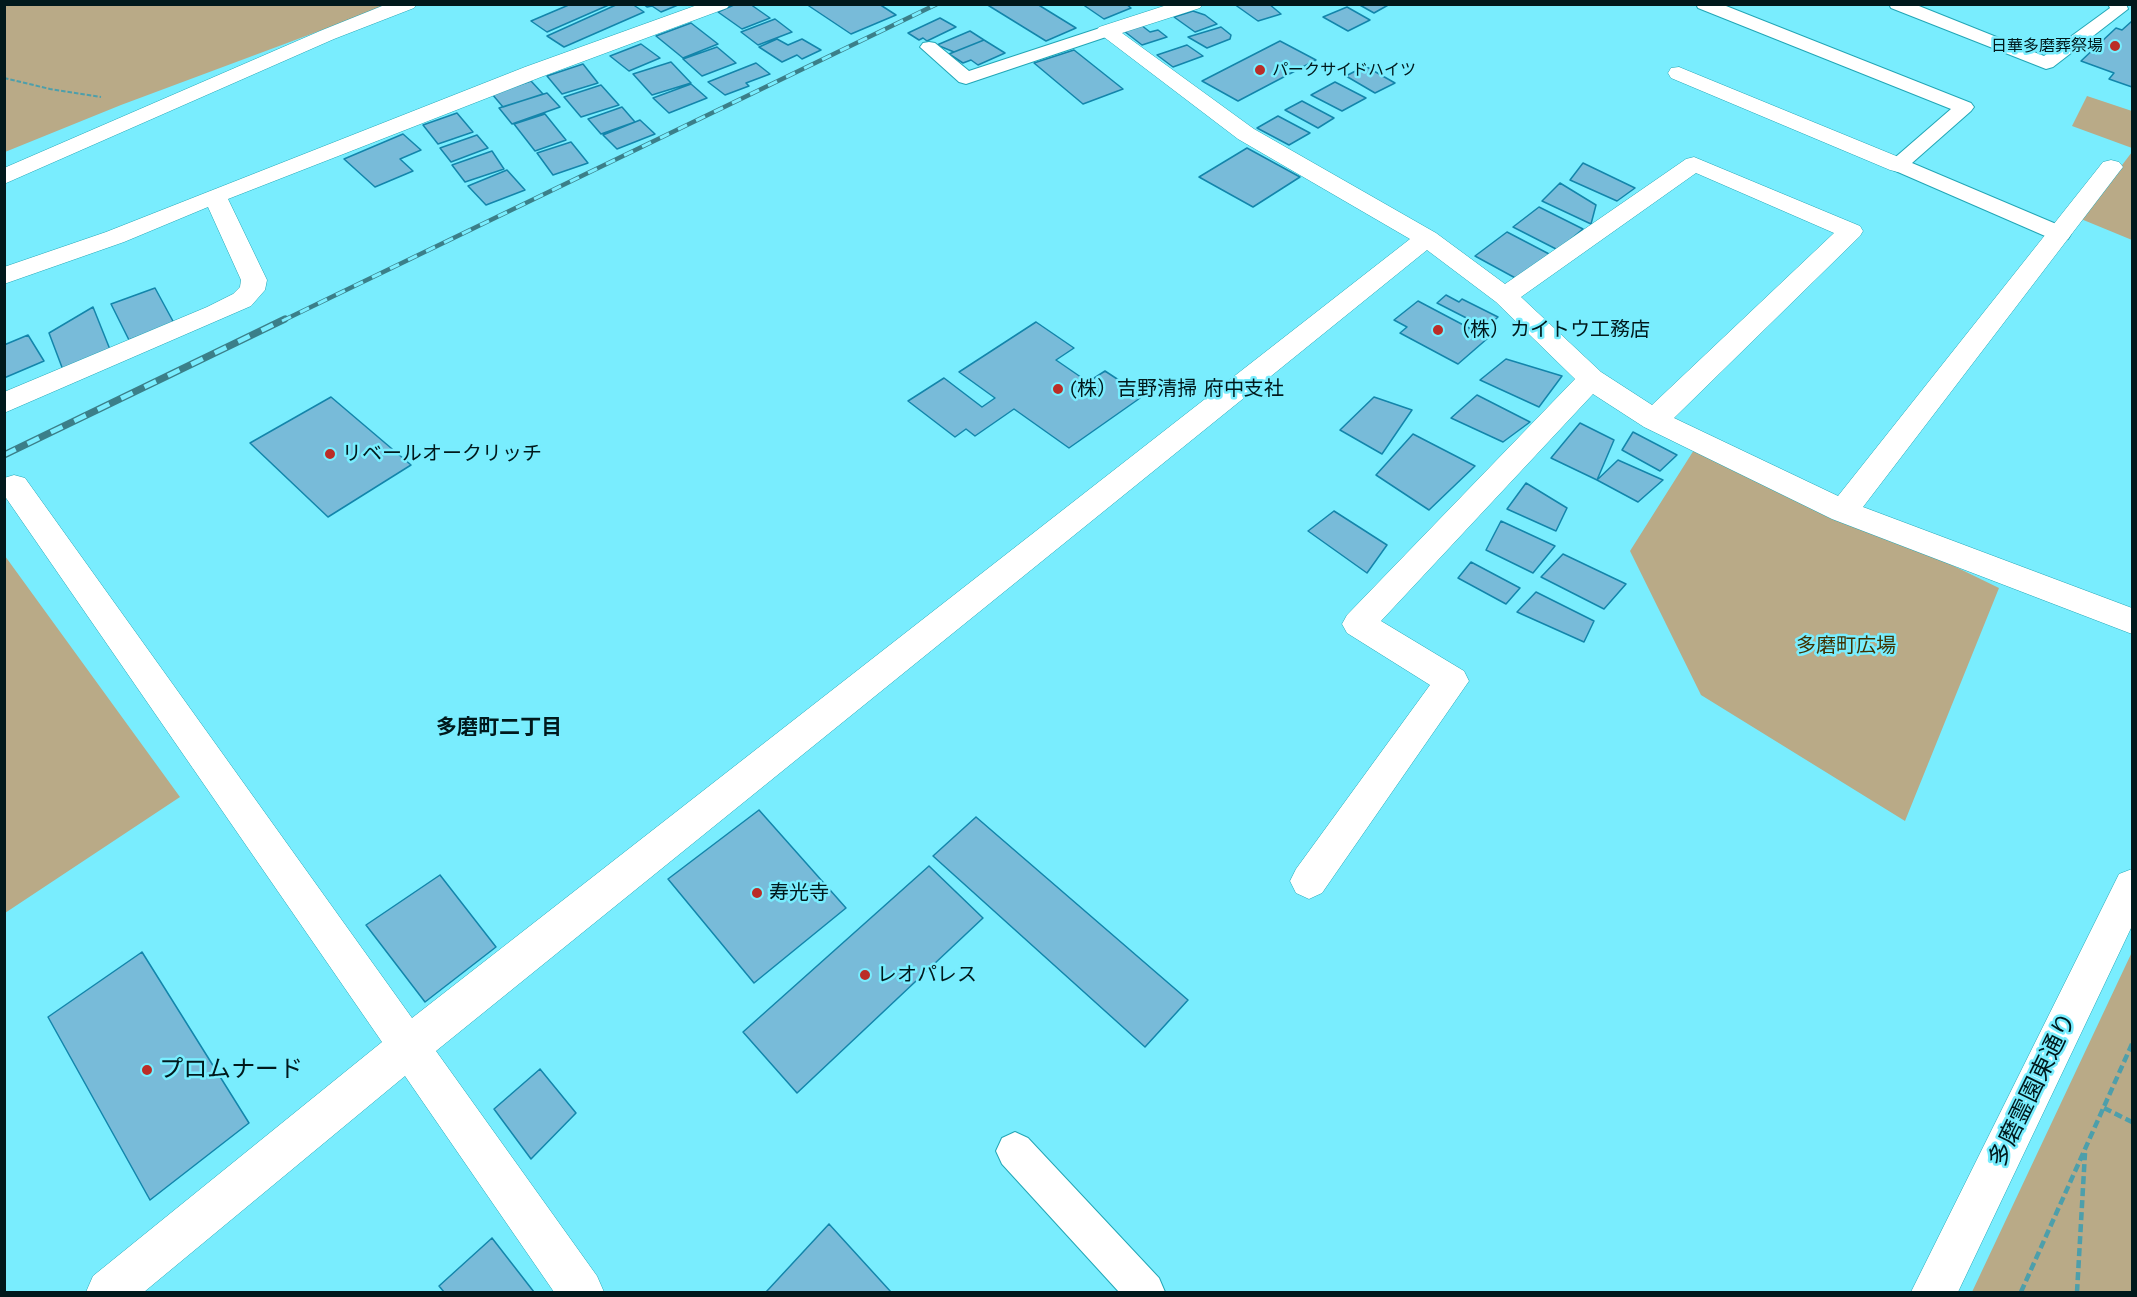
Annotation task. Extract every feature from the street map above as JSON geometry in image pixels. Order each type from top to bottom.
[{"type":"street","points":[[4,177],[327,35],[407,4]]},
{"type":"street","points":[[4,276],[115,237],[533,72],[720,4]]},
{"type":"street","points":[[1106,31],[1193,4]]},
{"type":"street","points":[[1106,31],[1246,134],[1426,238],[1505,296],[1591,379],[1654,420],[1844,511],[2133,621]]},
{"type":"street","points":[[1679,73],[1898,165]]},
{"type":"street","points":[[1505,296],[1694,164],[1851,231],[1654,420]]},
{"type":"street","points":[[1844,511],[2111,168]]},
{"type":"street","points":[[4,403],[242,300],[252,290],[254,280],[215,196]]},
{"type":"street","points":[[109,1293],[408,1047],[1426,238]]},
{"type":"street","points":[[1310,881],[1452,681],[1358,624],[1591,379]]},
{"type":"street","points":[[14,486],[581,1293]]},
{"type":"street","name":"多磨霊園東通り","points":[[1934,1293],[2133,887]]},
{"type":"lane","points":[[1704,4],[1964,107],[1898,165],[2060,234]]},
{"type":"lane","points":[[1904,6],[2046,63],[2120,9],[2117,4]]},
{"type":"lane","points":[[929,47],[966,78],[1106,31]]},
{"type":"lane","points":[[1015,1151],[1145,1293]]},
{"type":"path","points":[[4,78],[105,99]]},
{"type":"path","points":[[2021,1293],[2133,1044]]},
{"type":"path","points":[[2104,1108],[2133,1122]]},
{"type":"path","points":[[2077,1293],[2086,1150]]},
{"type":"green space","points":[[4,5],[389,5],[121,105],[5,152]]},
{"type":"green space","points":[[2087,96],[2132,111],[2132,148],[2072,126]]},
{"type":"green space","points":[[2132,152],[2132,240],[2081,219]]},
{"type":"green space","name":"多磨町広場","points":[[1699,442],[1999,588],[1905,821],[1701,695],[1630,551]]},
{"type":"green space","points":[[5,556],[180,797],[4,913]]},
{"type":"green space","points":[[2132,952],[2132,1292],[1972,1292]]},
{"type":"building","points":[[571,4],[611,4],[547,32],[531,21]]},
{"type":"building","points":[[618,4],[632,4],[644,12],[564,47],[547,36]]},
{"type":"building","points":[[643,4],[678,5],[661,12],[652,6],[647,7]]},
{"type":"building","points":[[736,4],[750,4],[770,18],[742,29],[718,12]]},
{"type":"building","points":[[806,4],[879,4],[896,15],[851,34]]},
{"type":"building","points":[[986,4],[1037,4],[1076,28],[1046,41]]},
{"type":"building","points":[[1082,4],[1126,4],[1131,8],[1104,19]]},
{"type":"building","points":[[1234,4],[1269,4],[1281,14],[1258,21]]},
{"type":"building","points":[[1358,4],[1390,4],[1374,13]]},
{"type":"building","points":[[1347,7],[1370,20],[1348,31],[1323,17]]},
{"type":"building","points":[[1193,11],[1205,15],[1217,24],[1195,32],[1174,17]]},
{"type":"building","points":[[940,18],[956,27],[927,41],[923,38],[919,40],[908,33]]},
{"type":"building","points":[[775,19],[792,32],[758,45],[741,32]]},
{"type":"building","name":"日華多磨葬祭場","points":[[2132,21],[2132,87],[2109,79],[2114,73],[2081,61],[2116,28],[2122,30]]},
{"type":"building","points":[[691,23],[718,44],[683,58],[656,36]]},
{"type":"building","points":[[1141,25],[1150,32],[1158,30],[1167,37],[1142,45],[1124,31]]},
{"type":"building","points":[[1221,27],[1231,35],[1230,39],[1207,48],[1188,37]]},
{"type":"building","points":[[970,31],[984,40],[954,52],[937,45]]},
{"type":"building","points":[[777,39],[788,45],[802,39],[821,50],[802,59],[797,55],[782,62],[759,47]]},
{"type":"building","points":[[984,40],[1005,53],[978,65],[971,60],[963,63],[949,54]]},
{"type":"building","name":"パークサイドハイツ","points":[[1280,41],[1316,60],[1238,101],[1202,81]]},
{"type":"building","points":[[641,44],[660,58],[629,71],[610,56]]},
{"type":"building","points":[[1187,45],[1203,56],[1173,67],[1157,55]]},
{"type":"building","points":[[717,47],[736,63],[702,76],[683,59]]},
{"type":"building","points":[[1074,50],[1123,89],[1083,104],[1034,63]]},
{"type":"building","points":[[671,62],[691,83],[652,95],[633,74]]},
{"type":"building","points":[[756,63],[770,74],[746,83],[749,86],[725,95],[708,82]]},
{"type":"building","points":[[583,64],[598,83],[562,94],[547,76]]},
{"type":"building","points":[[1365,66],[1395,83],[1375,93],[1346,76]]},
{"type":"building","points":[[531,81],[543,94],[503,107],[492,94]]},
{"type":"building","points":[[1335,82],[1366,98],[1342,111],[1311,95]]},
{"type":"building","points":[[691,84],[707,98],[669,113],[653,98]]},
{"type":"building","points":[[601,85],[619,105],[581,117],[564,97]]},
{"type":"building","points":[[547,93],[560,107],[512,124],[499,108]]},
{"type":"building","points":[[1302,101],[1334,118],[1318,128],[1285,110]]},
{"type":"building","points":[[622,107],[635,122],[601,134],[588,119]]},
{"type":"building","points":[[457,113],[473,132],[438,144],[423,125]]},
{"type":"building","points":[[545,114],[566,140],[535,151],[514,124]]},
{"type":"building","points":[[1278,116],[1310,133],[1289,145],[1257,128]]},
{"type":"building","points":[[640,120],[655,134],[617,149],[603,135]]},
{"type":"building","points":[[403,134],[421,150],[400,159],[413,171],[375,187],[344,159]]},
{"type":"building","points":[[477,135],[488,148],[451,162],[440,148]]},
{"type":"building","points":[[571,142],[588,163],[553,175],[537,153]]},
{"type":"building","points":[[1247,148],[1300,177],[1253,207],[1199,177]]},
{"type":"building","points":[[492,151],[504,169],[465,182],[452,165]]},
{"type":"building","points":[[1583,163],[1635,188],[1617,201],[1570,180]]},
{"type":"building","points":[[507,170],[525,190],[486,205],[468,186]]},
{"type":"building","points":[[1560,183],[1596,205],[1591,224],[1542,201]]},
{"type":"building","points":[[1539,207],[1583,229],[1558,250],[1513,227]]},
{"type":"building","points":[[1507,232],[1551,255],[1519,280],[1475,256]]},
{"type":"building","points":[[155,288],[174,323],[129,340],[111,304]]},
{"type":"building","points":[[1446,295],[1459,302],[1462,299],[1498,317],[1486,328],[1437,303]]},
{"type":"building","name":"（株）カイトウ工務店","points":[[1418,301],[1488,338],[1458,364],[1400,333],[1407,327],[1394,320]]},
{"type":"building","points":[[93,307],[111,352],[63,370],[49,333]]},
{"type":"building","name":"(株）吉野清掃 府中支社","points":[[1036,322],[1074,348],[1056,360],[1088,382],[1105,371],[1143,396],[1069,448],[1014,409],[975,436],[966,429],[955,437],[908,401],[944,378],[982,407],[995,398],[959,372]]},
{"type":"building","points":[[28,335],[44,361],[4,378],[4,345]]},
{"type":"building","points":[[1506,359],[1562,376],[1539,407],[1480,380]]},
{"type":"building","points":[[1477,395],[1530,422],[1503,442],[1451,418]]},
{"type":"building","name":"リベールオークリッチ","points":[[331,397],[411,465],[328,517],[250,443]]},
{"type":"building","points":[[1374,397],[1412,410],[1382,454],[1340,430]]},
{"type":"building","points":[[1580,423],[1614,440],[1597,480],[1551,458]]},
{"type":"building","points":[[1633,432],[1677,455],[1660,471],[1622,450]]},
{"type":"building","points":[[1413,434],[1475,466],[1429,510],[1376,475]]},
{"type":"building","points":[[1618,460],[1663,480],[1638,502],[1597,480]]},
{"type":"building","points":[[1526,483],[1567,508],[1556,531],[1507,509]]},
{"type":"building","points":[[1334,511],[1387,545],[1367,573],[1308,531]]},
{"type":"building","points":[[1501,521],[1555,546],[1533,573],[1486,550]]},
{"type":"building","points":[[1563,554],[1626,584],[1604,609],[1541,577]]},
{"type":"building","points":[[1471,562],[1520,588],[1506,604],[1458,578]]},
{"type":"building","points":[[1536,592],[1594,621],[1584,642],[1517,612]]},
{"type":"building","name":"寿光寺","points":[[759,810],[846,908],[754,983],[668,879]]},
{"type":"building","name":"レオパレス","points":[[976,817],[1188,1000],[1145,1047],[933,856]]},
{"type":"building","name":"レオパレス","points":[[929,866],[983,918],[797,1093],[743,1032]]},
{"type":"building","points":[[440,875],[496,947],[425,1002],[366,925]]},
{"type":"building","name":"プロムナード","points":[[142,952],[249,1123],[150,1200],[48,1017]]},
{"type":"building","points":[[540,1069],[576,1113],[531,1159],[494,1109]]},
{"type":"building","points":[[829,1224],[891,1292],[766,1292]]},
{"type":"building","points":[[492,1238],[534,1292],[444,1292],[439,1286]]},
{"type":"railway","points":[[282,321],[937,4]]},
{"type":"railway","points":[[4,455],[285,319]]},
{"type":"place","name":"日華多磨葬祭場","points":[[2115,46]]},
{"type":"place","name":"パークサイドハイツ","points":[[1260,70]]},
{"type":"place","name":"（株）カイトウ工務店","points":[[1438,330]]},
{"type":"place","name":"(株）吉野清掃 府中支社","points":[[1058,389]]},
{"type":"place","name":"リベールオークリッチ","points":[[330,454]]},
{"type":"place","name":"寿光寺","points":[[757,893]]},
{"type":"place","name":"レオパレス","points":[[865,975]]},
{"type":"place","name":"プロムナード","points":[[147,1070]]},
{"type":"district","name":"多磨町二丁目","points":[[499,728]]}]
